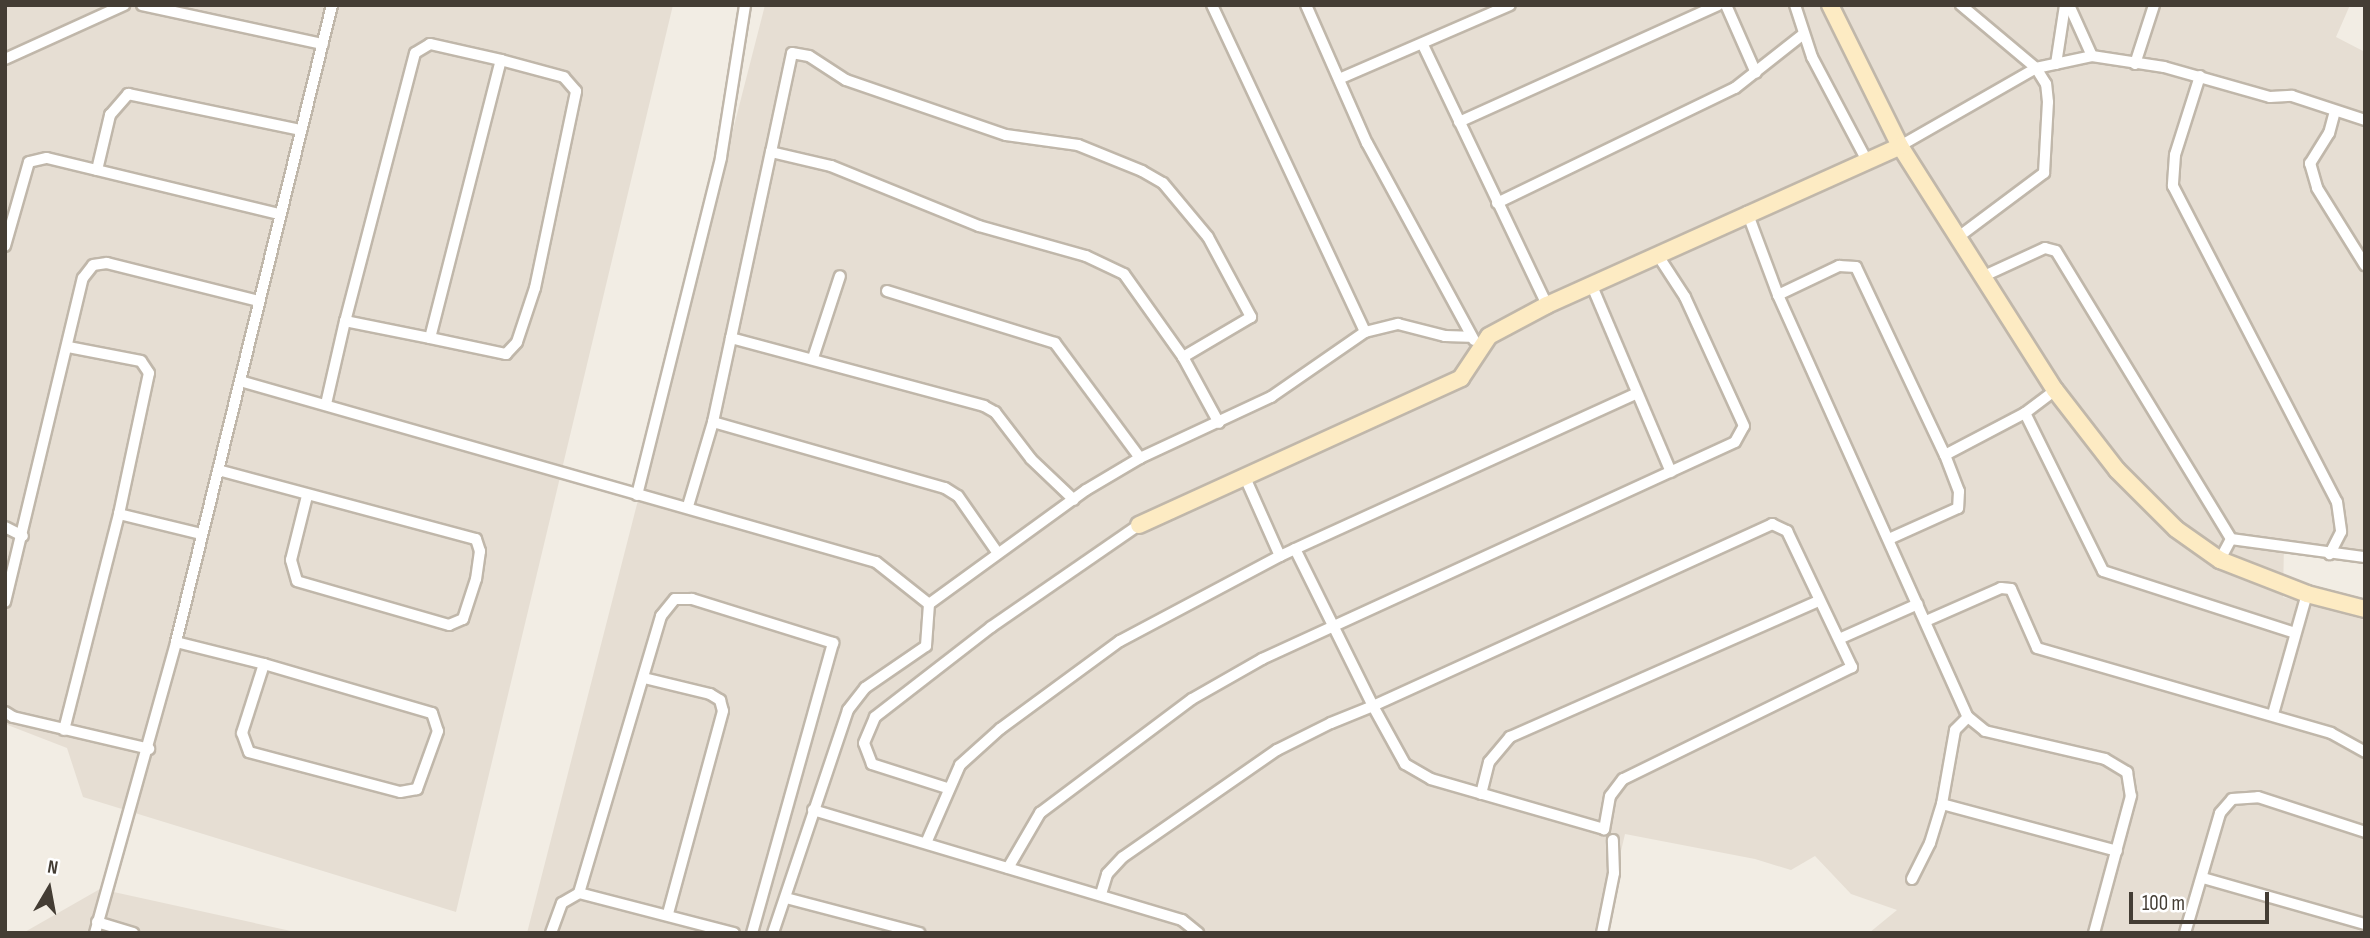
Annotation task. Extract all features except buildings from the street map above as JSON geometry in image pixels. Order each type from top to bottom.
[{"type":"street","points":[[5,59],[124,5]]},
{"type":"street","points":[[142,5],[323,44]]},
{"type":"street","points":[[133,933],[96,928],[149,749],[332,5]]},
{"type":"street","points":[[637,495],[721,157],[745,5]]},
{"type":"street","points":[[1212,5],[1365,332]]},
{"type":"street","points":[[947,788],[872,764],[864,743],[875,717],[991,627],[1139,525],[1461,378],[1475,362],[1475,340],[1367,143],[1306,5]]},
{"type":"street","points":[[1339,79],[1423,45],[1510,5]]},
{"type":"street","points":[[1458,122],[1718,5]]},
{"type":"street","points":[[1726,5],[1756,74]]},
{"type":"street","points":[[1795,5],[1802,35],[1867,161]]},
{"type":"street","points":[[1830,5],[1900,146],[1961,235],[2055,390],[2118,470],[2176,529],[2220,561],[2307,594],[2365,609]]},
{"type":"street","points":[[1961,5],[2036,68],[2046,84],[2048,102],[2044,173],[1961,235]]},
{"type":"street","points":[[2056,64],[2067,5]]},
{"type":"street","points":[[2067,5],[2092,56]]},
{"type":"street","points":[[2135,64],[2154,5]]},
{"type":"street","points":[[1497,203],[1735,88],[1802,35]]},
{"type":"street","points":[[326,404],[345,321],[415,53],[430,44],[564,77],[576,91],[536,288],[517,342],[506,354],[345,321]]},
{"type":"street","points":[[1423,45],[1547,305]]},
{"type":"street","points":[[688,506],[713,422],[792,53],[809,56],[846,80],[1006,135],[1078,145],[1142,171],[1163,183],[1208,237],[1251,317],[1183,357]]},
{"type":"street","points":[[773,933],[813,810],[853,702],[865,688],[926,646],[929,604],[997,552],[1140,458],[1219,424],[1271,397],[1365,332],[1398,324],[1445,336],[1475,340],[1747,212],[1900,146],[2036,68],[2092,56],[2200,76],[2234,90],[2292,96],[2365,120]]},
{"type":"street","points":[[430,338],[501,60]]},
{"type":"street","points":[[2200,76],[2175,155],[2173,186],[2337,502],[2341,532],[2330,554]]},
{"type":"street","points":[[97,170],[110,115],[128,94],[301,130]]},
{"type":"street","points":[[2335,111],[2329,133],[2310,163],[2317,188],[2365,265]]},
{"type":"street","points":[[771,152],[831,166],[979,226],[1086,256],[1125,274],[1183,357],[1219,424]]},
{"type":"street","points":[[5,246],[29,162],[47,158],[279,214]]},
{"type":"street","points":[[1747,212],[1778,295],[1968,718],[1985,731],[2062,747],[2123,768],[2131,796],[2094,933]]},
{"type":"street","points":[[1984,276],[2045,248],[2056,251],[2231,539]]},
{"type":"street","points":[[1008,868],[1040,813],[1097,766],[1192,699],[1262,659],[1335,629],[1735,442],[1744,426],[1685,297],[1657,254]]},
{"type":"street","points":[[5,601],[23,536],[83,278],[93,265],[107,263],[258,302]]},
{"type":"street","points":[[1778,295],[1839,266],[1856,267],[1945,455],[1959,491],[1958,508],[1889,539]]},
{"type":"street","points":[[813,358],[840,276]]},
{"type":"street","points":[[1592,286],[1634,394],[1671,472]]},
{"type":"street","points":[[887,291],[1055,343],[1140,458]]},
{"type":"street","points":[[731,338],[984,406],[995,412],[1031,459],[1074,500]]},
{"type":"street","points":[[64,730],[119,514],[149,373],[141,361],[68,347]]},
{"type":"street","points":[[240,381],[637,495],[688,506],[876,562],[929,604]]},
{"type":"street","points":[[1945,455],[2025,413],[2055,390]]},
{"type":"street","points":[[926,844],[947,788],[966,758],[1083,664],[1280,556],[1634,394]]},
{"type":"street","points":[[2025,413],[2103,572],[2295,633]]},
{"type":"street","points":[[713,422],[945,488],[958,496],[997,552]]},
{"type":"street","points":[[218,470],[307,496],[476,539],[480,551],[476,579],[463,619],[449,625],[297,581],[291,561],[307,496]]},
{"type":"street","points":[[1244,475],[1280,556]]},
{"type":"street","points":[[119,514],[201,534]]},
{"type":"street","points":[[1101,894],[1114,864],[1221,785],[1277,750],[1373,706],[1772,524],[1787,531],[1852,667],[1623,779],[1610,796],[1604,829],[1431,779],[1405,764],[1373,706],[1295,549]]},
{"type":"street","points":[[5,527],[23,536]]},
{"type":"street","points":[[2231,539],[2365,557]]},
{"type":"street","points":[[2220,561],[2231,539]]},
{"type":"street","points":[[1926,621],[2007,588],[2016,594],[2037,648],[2273,714],[2343,737],[2365,752]]},
{"type":"street","points":[[2273,714],[2307,594]]},
{"type":"street","points":[[551,933],[562,903],[579,893],[661,616],[675,599],[692,599],[832,643],[752,933]]},
{"type":"street","points":[[1481,794],[1489,762],[1510,737],[1819,601]]},
{"type":"street","points":[[1839,639],[1918,604]]},
{"type":"street","points":[[176,642],[264,664],[432,713],[438,731],[417,789],[400,792],[249,752],[242,733],[264,664]]},
{"type":"street","points":[[644,678],[710,694],[720,700],[723,711],[668,913]]},
{"type":"street","points":[[5,712],[64,730],[149,749]]},
{"type":"street","points":[[1912,879],[1930,844],[1942,804],[1955,730],[1968,718]]},
{"type":"street","points":[[2185,933],[2220,813],[2232,799],[2258,797],[2365,831]]},
{"type":"street","points":[[1942,804],[2117,851]]},
{"type":"street","points":[[813,810],[1101,894],[1182,920],[1198,933]]},
{"type":"street","points":[[1602,933],[1614,873],[1613,840]]},
{"type":"street","points":[[2203,878],[2365,924]]},
{"type":"street","points":[[579,893],[668,913],[734,933]]},
{"type":"street","points":[[786,898],[919,933]]},
{"type":"shaded area","points":[[5,5],[673,5],[456,912],[83,797],[67,748],[5,724]]},
{"type":"shaded area","points":[[765,5],[2350,5],[2336,37],[2365,52],[2365,556],[2284,543],[2283,597],[2365,620],[2365,933],[1869,933],[1897,910],[1851,894],[1815,856],[1791,870],[1755,859],[1625,834],[1602,933],[527,933]]},
{"type":"shaded area","points":[[100,889],[300,933],[23,933]]}]
